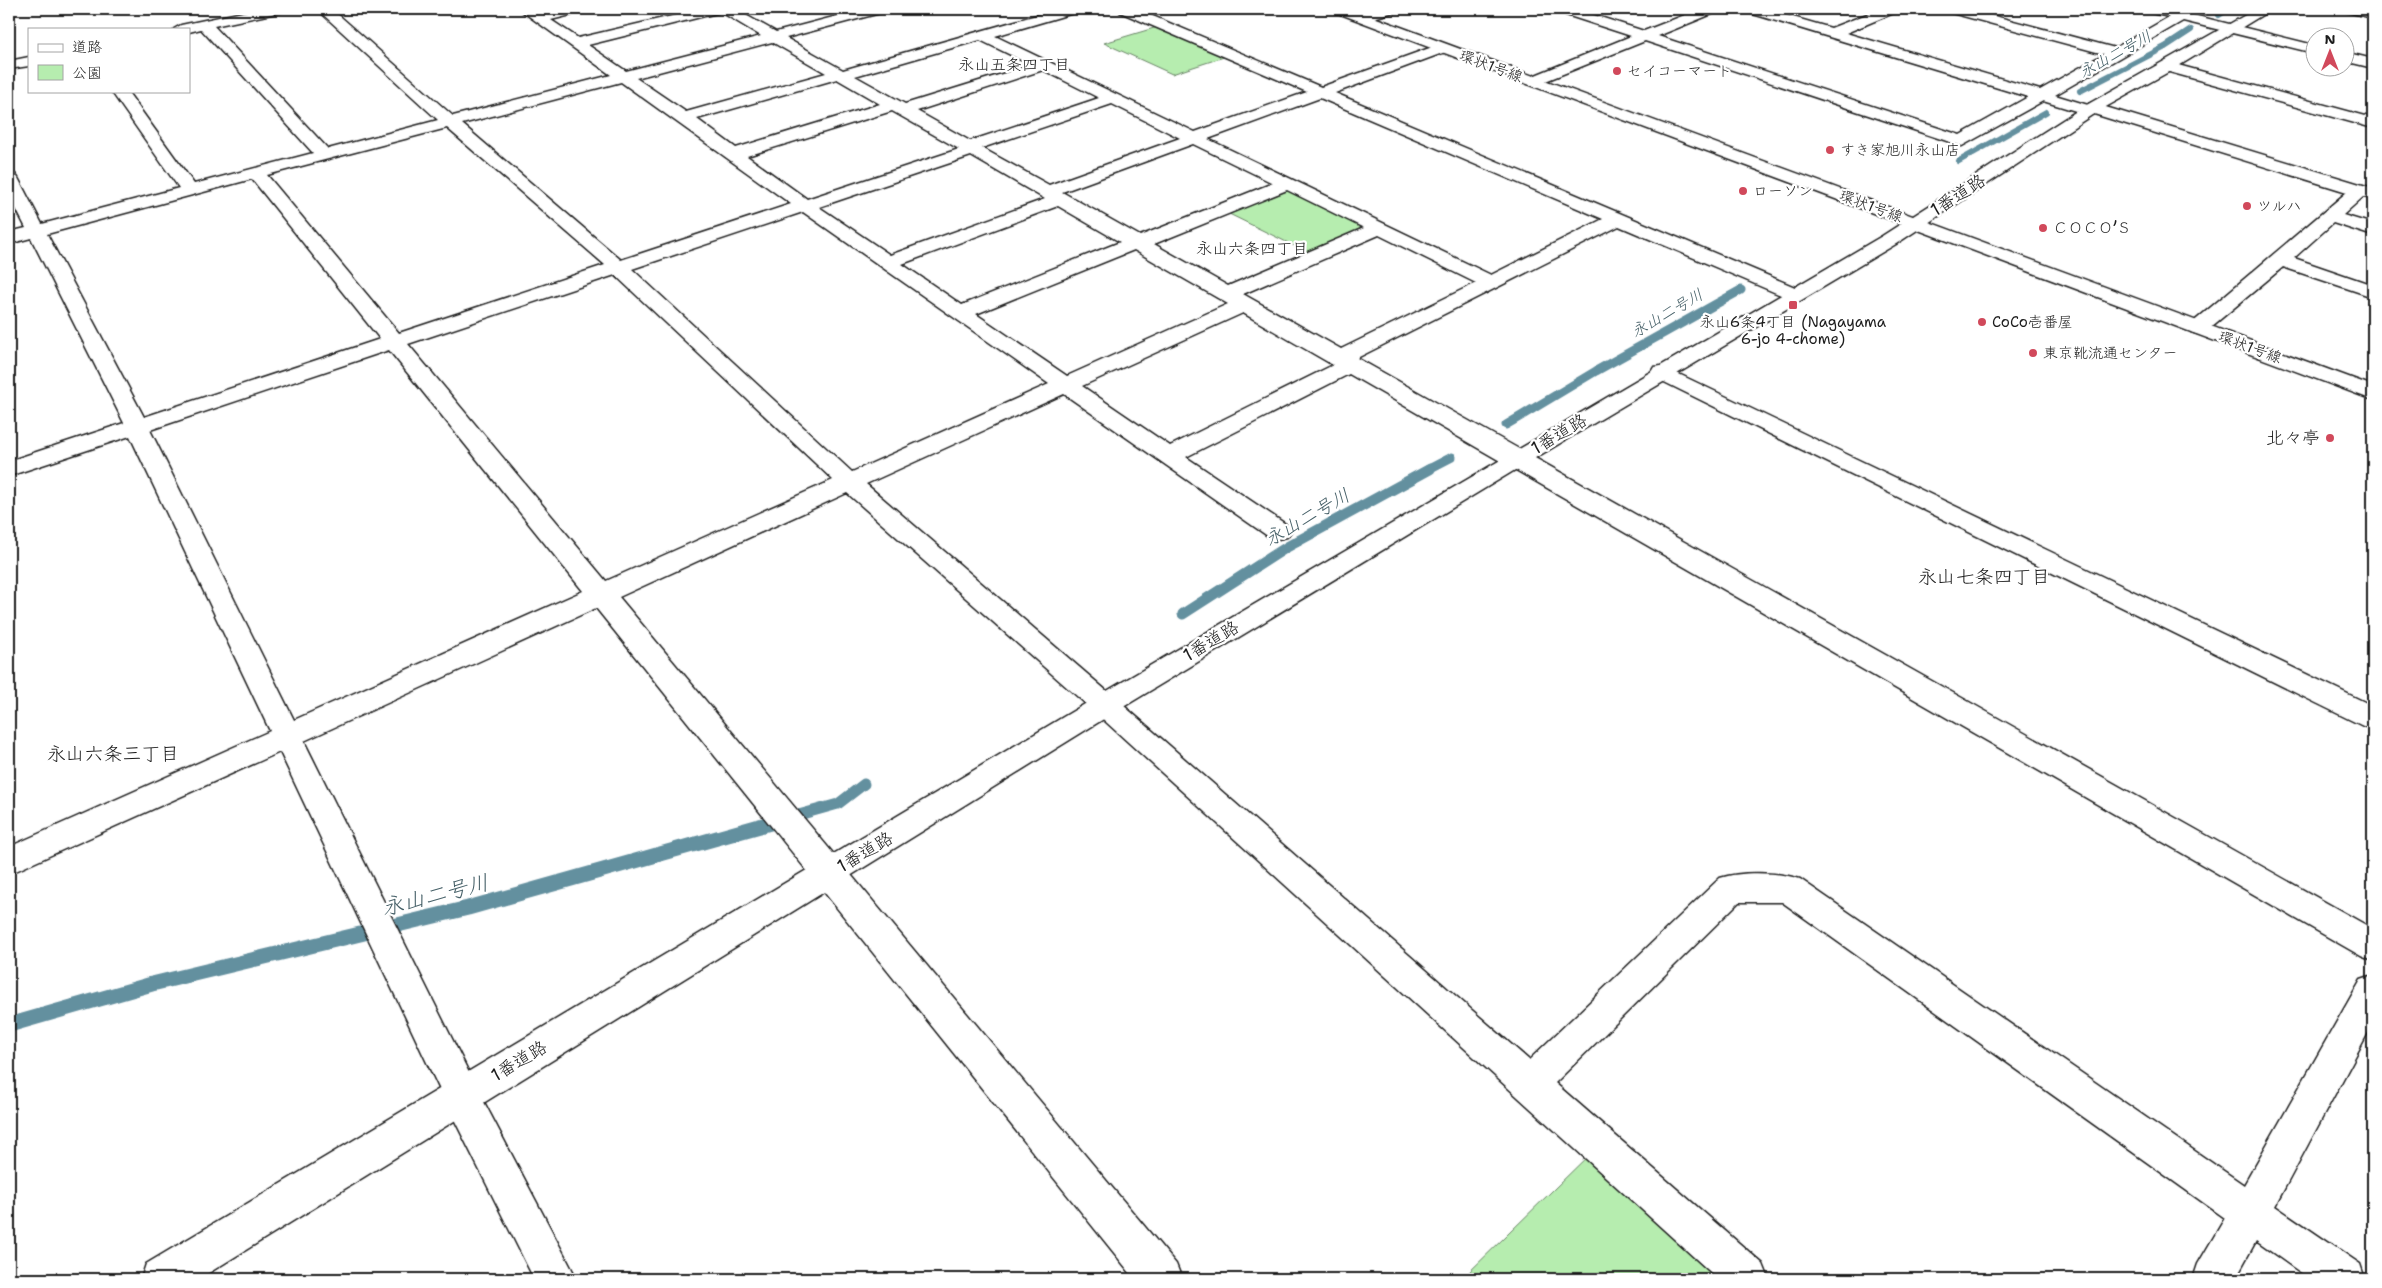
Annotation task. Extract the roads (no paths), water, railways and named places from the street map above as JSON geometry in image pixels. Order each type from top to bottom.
[{"type":"street","points":[[185,28],[276,9]]},
{"type":"street","points":[[324,9],[450,122],[618,267],[848,481],[1105,705],[1748,1279]]},
{"type":"street","points":[[533,13],[578,9]]},
{"type":"street","points":[[577,44],[718,9]]},
{"type":"street","points":[[725,9],[2373,946]]},
{"type":"street","points":[[9,238],[879,9]]},
{"type":"street","points":[[684,118],[1072,9]]},
{"type":"street","points":[[1125,9],[1795,294]]},
{"type":"street","name":"環状1号線","points":[[1340,9],[2373,392]]},
{"type":"street","points":[[1363,17],[1389,9]]},
{"type":"street","points":[[1562,9],[1962,141],[2044,96],[2188,12]]},
{"type":"street","points":[[1533,81],[1712,9]]},
{"type":"street","points":[[1751,9],[2366,192]]},
{"type":"street","points":[[1834,33],[1891,9]]},
{"type":"street","points":[[1953,9],[2116,53]]},
{"type":"street","points":[[2152,9],[2188,12],[2233,28],[2304,46]]},
{"type":"street","name":"1番道路","points":[[161,1279],[1105,705],[1662,372],[1916,223],[2091,109],[2265,9]]},
{"type":"street","points":[[2352,9],[2373,14]]},
{"type":"street","points":[[533,13],[684,118],[804,206],[962,312],[1278,531]]},
{"type":"street","points":[[204,24],[324,155]]},
{"type":"street","points":[[980,34],[1490,282]]},
{"type":"street","points":[[889,262],[1194,138],[1443,48]]},
{"type":"street","points":[[2354,59],[2373,64]]},
{"type":"street","points":[[9,65],[28,61]]},
{"type":"street","points":[[734,154],[1045,65]]},
{"type":"street","points":[[2167,67],[2373,123]]},
{"type":"street","points":[[121,92],[190,190]]},
{"type":"street","points":[[9,469],[804,206],[1112,99]]},
{"type":"street","points":[[256,173],[395,340],[804,842],[828,875],[1161,1279]]},
{"type":"street","points":[[9,178],[137,426],[461,1095],[556,1279]]},
{"type":"street","points":[[962,312],[1287,184]]},
{"type":"street","points":[[2198,328],[2280,260],[2328,216],[2366,192]]},
{"type":"street","points":[[2328,216],[2373,230]]},
{"type":"street","points":[[1169,456],[1490,282],[1620,218]]},
{"type":"street","points":[[9,861],[1065,384],[1379,228]]},
{"type":"street","points":[[2280,260],[2373,291]]},
{"type":"street","points":[[1662,372],[2373,718]]},
{"type":"street","points":[[1529,1084],[1732,888],[1788,889],[2345,1279]]},
{"type":"street","points":[[2213,1279],[2251,1214],[2373,990]]},
{"type":"waterway","name":"永山二号川","points":[[2219,15],[2228,9]]},
{"type":"waterway","name":"永山二号川","points":[[2080,91],[2165,47],[2191,30]]},
{"type":"waterway","name":"永山二号川","points":[[1959,161],[2046,112]]},
{"type":"waterway","name":"永山二号川","points":[[1506,425],[1596,371],[1741,290]]},
{"type":"waterway","name":"永山二号川","points":[[1427,470],[1452,457]]},
{"type":"waterway","name":"永山二号川","points":[[1183,614],[1287,547],[1430,469]]},
{"type":"waterway","name":"永山二号川","points":[[770,823],[838,804],[864,784]]},
{"type":"waterway","name":"永山二号川","points":[[9,1025],[152,984],[468,908],[774,822]]},
{"type":"place","name":"セイコーマート","points":[[1617,71]]},
{"type":"place","name":"すき家旭川永山店","points":[[1830,150]]},
{"type":"place","name":"ローソン","points":[[1743,191]]},
{"type":"place","name":"ツルハ","points":[[2247,206]]},
{"type":"place","name":"ＣＯＣＯ’Ｓ","points":[[2043,228]]},
{"type":"place","name":"永山6条4丁目 (Nagayama 6-jo 4-chome)","points":[[1793,305]]},
{"type":"place","name":"CoCo壱番屋","points":[[1982,322]]},
{"type":"place","name":"東京靴流通センター","points":[[2033,353]]},
{"type":"place","name":"北々亭","points":[[2330,438]]},
{"type":"district","name":"永山五条四丁目","points":[[1014,64]]},
{"type":"district","name":"永山六条四丁目","points":[[1252,248]]},
{"type":"district","name":"永山七条四丁目","points":[[1984,576]]},
{"type":"district","name":"永山六条三丁目","points":[[113,753]]}]
